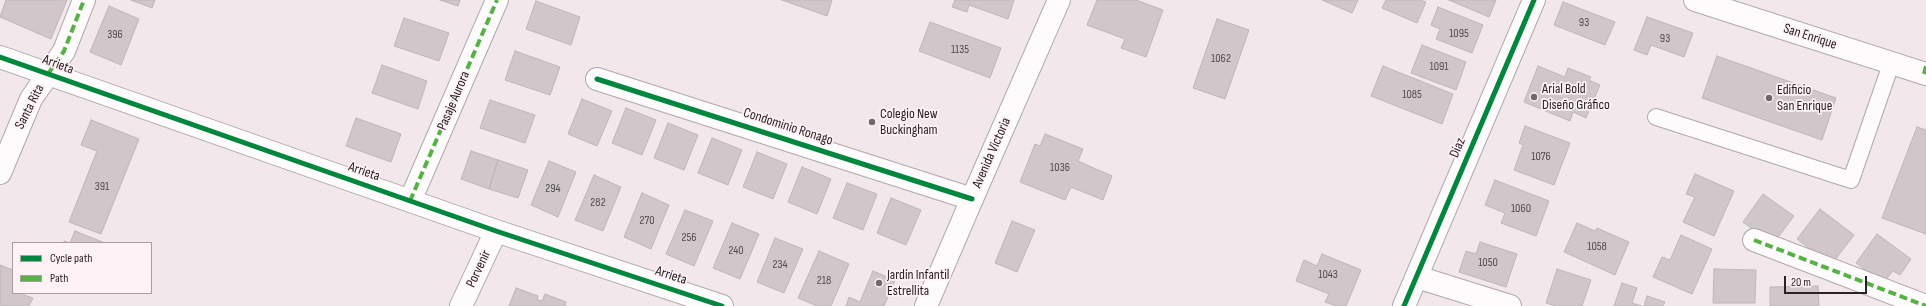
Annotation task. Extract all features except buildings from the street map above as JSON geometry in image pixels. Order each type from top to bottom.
[{"type":"street","name":"Santa Rita","points":[[0,173],[31,99],[64,51],[84,0]]},
{"type":"street","name":"Pasaje Aurora","points":[[410,201],[497,0]]},
{"type":"street","name":"Avenida Victoria","points":[[926,306],[1059,0]]},
{"type":"street","name":"Díaz","points":[[1404,306],[1534,0]]},
{"type":"street","name":"San Enrique","points":[[1695,0],[1892,64],[1925,72]]},
{"type":"street","name":"Arrieta","points":[[0,57],[496,232],[722,306]]},
{"type":"street","name":"Condominio Ronago","points":[[597,79],[972,198]]},
{"type":"street","name":"Porvenir","points":[[461,306],[496,232]]},
{"type":"street","points":[[1754,240],[1926,306]]},
{"type":"street","points":[[1417,277],[1510,306]]},
{"type":"lane","points":[[1656,117],[1851,180],[1892,64]]},
{"type":"marked path","points":[[48,74],[64,51],[84,0]]},
{"type":"marked path","points":[[410,201],[497,0]]},
{"type":"marked path","points":[[1924,74],[1926,66]]},
{"type":"marked path","points":[[1754,240],[1926,306]]},
{"type":"cycle path","points":[[1404,306],[1534,0]]},
{"type":"cycle path","points":[[0,57],[496,231],[722,306]]},
{"type":"cycle path","points":[[597,79],[972,199]]},
{"type":"place","name":"Arial Bold Diseño Gráfico","points":[[1534,97]]},
{"type":"place","name":"Edificio San Enrique","points":[[1769,98]]},
{"type":"place","name":"Colegio New Buckingham","points":[[872,122]]},
{"type":"place","name":"Jardín Infantil Estrellita","points":[[879,283]]}]
